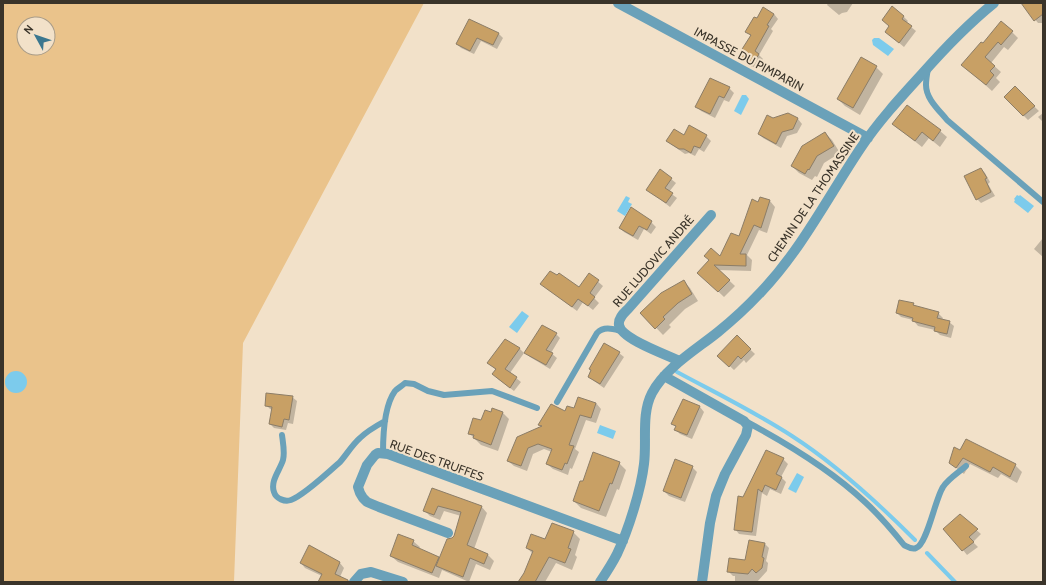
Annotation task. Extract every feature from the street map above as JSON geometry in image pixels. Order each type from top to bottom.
[{"type":"street","name":"IMPASSE DU PIMPARIN","points":[[618,3],[868,138]]},
{"type":"street","name":"CHEMIN DE LA THOMASSINE","points":[[600,582],[623,541],[642,476],[645,452],[646,413],[654,388],[680,361],[757,297],[795,249],[868,138],[896,102],[940,53],[994,3]]},
{"type":"street","name":"RUE LUDOVIC ANDRÉ","points":[[621,331],[619,326],[621,317],[711,215]]},
{"type":"street","points":[[621,331],[631,339],[680,361]]},
{"type":"street","points":[[664,376],[744,421],[748,426],[748,431],[725,474],[716,496],[710,523],[702,582]]},
{"type":"street","name":"RUE DES TRUFFES","points":[[448,533],[373,504],[363,498],[358,487],[372,457],[378,453],[383,453],[623,541]]},
{"type":"street","points":[[354,582],[361,574],[366,572],[371,572],[403,582]]},
{"type":"lane","points":[[928,66],[926,85],[927,92],[934,106],[947,120],[1043,202]]},
{"type":"lane","points":[[557,402],[597,333],[606,328],[621,331]]},
{"type":"lane","points":[[383,453],[385,421],[395,392],[405,383],[444,395],[492,391],[537,408]]},
{"type":"lane","points":[[282,436],[283,458],[273,485],[275,495],[285,501],[298,497],[327,474],[358,439],[385,421]]},
{"type":"lane","points":[[744,421],[793,449],[852,491],[866,503],[904,545],[910,548],[920,546],[926,536],[929,523],[943,487],[966,466]]},
{"type":"shaded area","points":[[3,3],[424,3],[243,343],[234,582],[3,582]]},
{"type":"water","points":[[874,38],[879,38],[894,49],[888,56],[873,45],[872,40]]},
{"type":"water","points":[[742,95],[746,95],[749,99],[741,115],[734,111]]},
{"type":"water","points":[[1017,195],[1020,195],[1034,206],[1028,213],[1014,202]]},
{"type":"water","points":[[626,196],[630,198],[628,202],[632,204],[625,216],[617,211]]},
{"type":"water","points":[[522,311],[529,316],[517,333],[509,327]]},
{"type":"water","points":[[16,371],[20,372],[26,378],[26,386],[20,392],[16,393],[12,392],[6,386],[5,382],[6,378],[12,372]]},
{"type":"water","points":[[600,425],[616,431],[613,439],[597,433]]},
{"type":"water","points":[[797,473],[804,477],[796,493],[788,489]]},
{"type":"building","points":[[1021,3],[1043,3],[1043,14],[1034,21]]},
{"type":"building","points":[[892,6],[904,16],[902,19],[912,26],[899,43],[885,32],[889,26],[882,20]]},
{"type":"building","points":[[763,7],[774,14],[767,25],[769,26],[755,51],[759,54],[752,66],[737,57],[751,35],[745,32],[754,17],[757,18]]},
{"type":"building","points":[[469,19],[499,33],[493,45],[477,38],[470,51],[456,44]]},
{"type":"building","points":[[1001,21],[1013,31],[1001,45],[998,42],[985,57],[995,66],[990,71],[994,75],[986,85],[961,65],[981,42],[983,43]]},
{"type":"building","points":[[861,57],[877,66],[853,108],[837,99]]},
{"type":"building","points":[[710,78],[730,87],[724,98],[719,96],[710,114],[695,107]]},
{"type":"building","points":[[1015,86],[1035,106],[1023,116],[1004,97]]},
{"type":"building","points":[[907,105],[941,130],[933,141],[922,132],[915,141],[892,124]]},
{"type":"building","points":[[788,113],[798,118],[793,129],[782,132],[776,144],[758,134],[767,115],[773,118]]},
{"type":"building","points":[[689,125],[707,135],[700,148],[694,146],[691,153],[684,149],[679,149],[666,141],[674,129],[684,135]]},
{"type":"building","points":[[825,132],[834,146],[817,156],[805,174],[791,166],[802,146]]},
{"type":"building","points":[[981,168],[987,178],[985,179],[991,192],[976,200],[964,176]]},
{"type":"building","points":[[660,169],[672,178],[665,188],[673,193],[666,203],[646,190]]},
{"type":"building","points":[[760,197],[770,200],[761,228],[754,225],[740,254],[746,254],[746,266],[714,265],[730,280],[718,292],[697,273],[709,260],[704,256],[711,248],[720,256],[731,233],[739,236],[752,199],[758,202]]},
{"type":"building","points":[[631,207],[652,221],[647,230],[639,226],[633,236],[619,228]]},
{"type":"building","points":[[550,271],[557,275],[559,273],[579,287],[589,273],[599,280],[590,293],[595,297],[588,306],[578,299],[572,307],[540,284]]},
{"type":"building","points":[[684,280],[692,294],[678,303],[663,317],[665,319],[655,329],[640,313],[661,293]]},
{"type":"building","points":[[899,300],[914,303],[913,305],[939,312],[937,318],[950,321],[947,334],[934,331],[935,327],[912,321],[913,318],[896,313]]},
{"type":"building","points":[[542,325],[557,333],[546,350],[553,353],[546,365],[524,353]]},
{"type":"building","points":[[737,335],[751,349],[741,359],[738,356],[729,367],[717,356]]},
{"type":"building","points":[[505,339],[520,348],[505,369],[517,377],[510,388],[492,374],[496,369],[487,363]]},
{"type":"building","points":[[604,343],[620,352],[600,384],[588,377],[591,370],[589,369]]},
{"type":"building","points":[[266,393],[293,396],[289,420],[284,419],[282,427],[269,424],[272,407],[265,406]]},
{"type":"building","points":[[578,397],[596,403],[591,418],[580,415],[569,445],[574,446],[567,464],[565,463],[562,470],[546,464],[552,449],[538,444],[528,448],[521,466],[507,461],[517,437],[542,426],[538,425],[551,404],[565,411],[567,406],[574,408]]},
{"type":"building","points":[[683,399],[700,406],[687,435],[674,430],[676,426],[671,424]]},
{"type":"building","points":[[492,408],[503,412],[491,445],[473,438],[474,435],[468,434],[473,418],[481,420],[485,410],[491,412]]},
{"type":"building","points":[[966,439],[1016,464],[1010,477],[993,467],[990,472],[963,458],[956,468],[949,463],[954,447],[960,450]]},
{"type":"building","points":[[766,450],[784,458],[776,474],[782,477],[776,490],[765,485],[762,492],[758,489],[752,532],[734,530],[738,496],[743,497]]},
{"type":"building","points":[[593,452],[620,462],[612,484],[610,483],[599,511],[573,501],[580,481],[583,481]]},
{"type":"building","points":[[675,459],[693,466],[681,498],[663,491]]},
{"type":"building","points":[[432,488],[482,506],[467,545],[488,554],[484,564],[470,558],[463,577],[436,566],[447,539],[454,536],[461,512],[438,506],[434,515],[423,511]]},
{"type":"building","points":[[960,514],[978,529],[969,537],[974,542],[962,551],[943,529]]},
{"type":"building","points":[[552,523],[574,531],[568,548],[571,549],[565,563],[549,557],[535,582],[518,582],[524,573],[533,551],[526,548],[531,534],[545,539]]},
{"type":"building","points":[[398,534],[414,540],[412,545],[439,557],[432,573],[390,556]]},
{"type":"building","points":[[749,540],[765,543],[762,557],[764,558],[762,568],[756,573],[752,569],[748,574],[727,572],[729,558],[745,560]]},
{"type":"building","points":[[309,545],[340,562],[335,574],[348,580],[348,582],[318,582],[322,574],[300,563]]},
{"type":"waterway","points":[[677,372],[764,419],[809,447],[856,485],[915,540]]},
{"type":"waterway","points":[[927,553],[955,582]]}]
